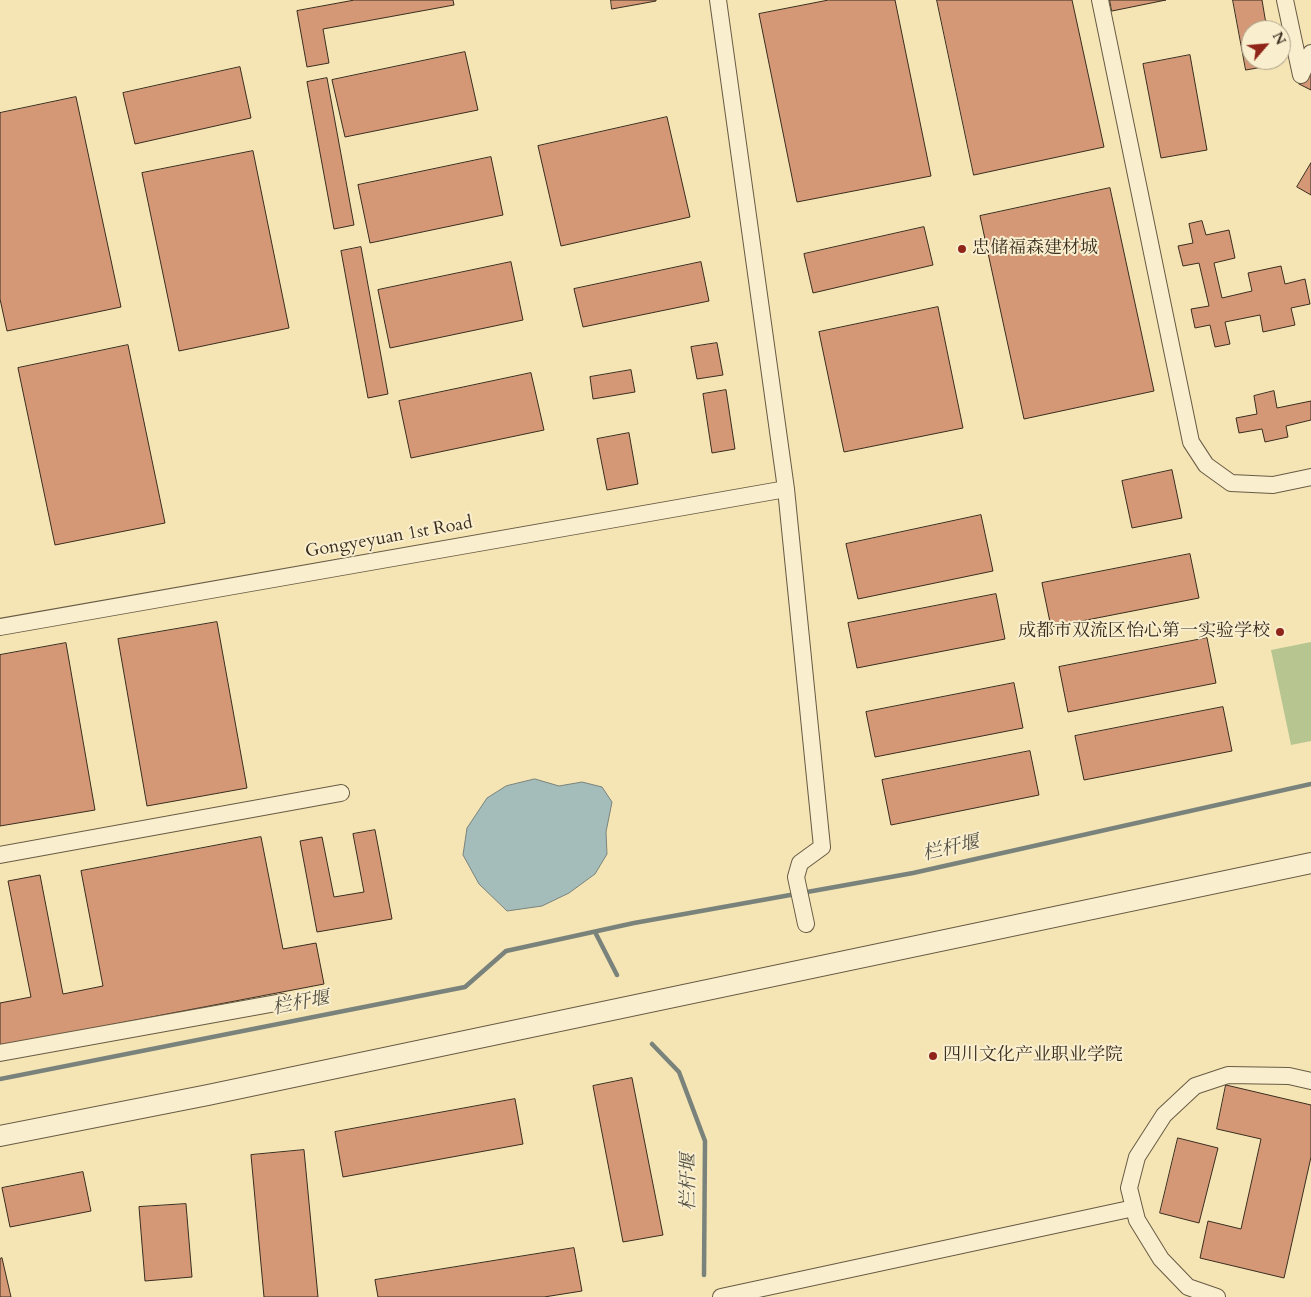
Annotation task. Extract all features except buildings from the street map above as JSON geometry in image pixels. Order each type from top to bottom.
[{"type":"street","points":[[718,0],[786,489],[822,847],[800,863],[796,877],[806,924]]},
{"type":"street","points":[[1100,0],[1191,442],[1206,465],[1231,483],[1273,485],[1311,477]]},
{"type":"street","points":[[1285,0],[1301,75],[1311,53]]},
{"type":"street","name":"Gongyeyuan 1st Road","points":[[0,627],[786,489]]},
{"type":"street","points":[[0,855],[341,793]]},
{"type":"street","points":[[0,1136],[218,1093],[1311,863]]},
{"type":"street","points":[[0,1052],[282,1002]]},
{"type":"street","points":[[1214,1297],[1188,1287],[1161,1259],[1137,1220],[1129,1188],[1137,1158],[1164,1115],[1195,1086],[1228,1075],[1289,1076],[1311,1081]]},
{"type":"street","points":[[721,1297],[1134,1208]]},
{"type":"green space","points":[[1311,642],[1311,741],[1291,745],[1271,650]]},
{"type":"water","points":[[535,779],[559,786],[582,782],[602,787],[612,802],[606,832],[607,854],[595,874],[569,893],[542,906],[507,911],[479,884],[463,855],[467,828],[487,798],[506,786]]},
{"type":"waterway","name":"栏杆堰","points":[[0,1079],[465,987],[506,951],[634,923],[913,873],[1311,784]]},
{"type":"waterway","name":"栏杆堰","points":[[595,932],[617,975]]},
{"type":"waterway","name":"栏杆堰","points":[[652,1044],[679,1072],[705,1141],[704,1275]]},
{"type":"place","name":"忠储福森建材城","points":[[962,249]]},
{"type":"place","name":"成都市双流区怡心第一实验学校","points":[[1280,632]]},
{"type":"place","name":"四川文化产业职业学院","points":[[933,1056]]}]
